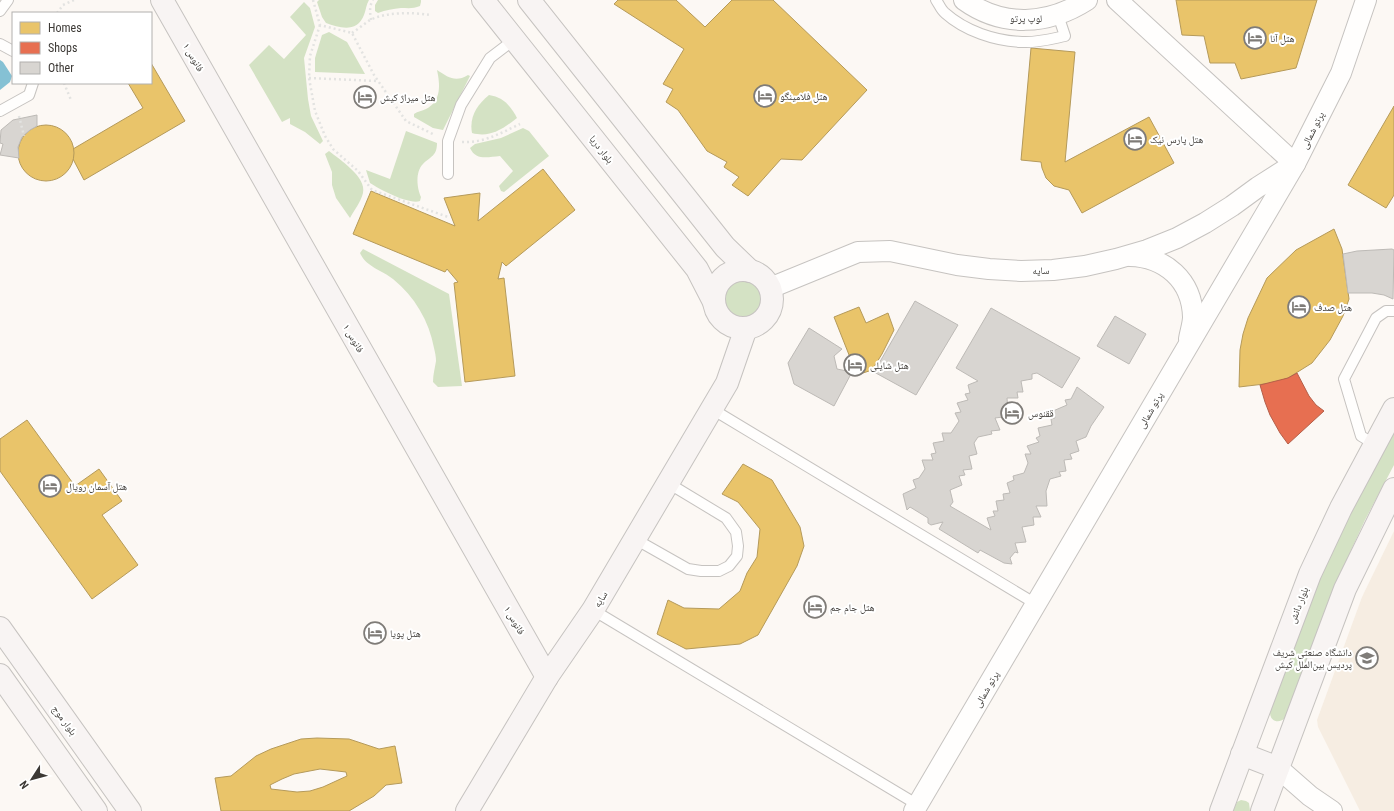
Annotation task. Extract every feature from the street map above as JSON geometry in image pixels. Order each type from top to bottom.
[{"type":"street","name":"فانوس ۱","points":[[162,0],[547,677]]},
{"type":"street","name":"بلوار دریا","points":[[484,0],[697,269],[714,302]]},
{"type":"street","points":[[528,0],[725,247],[750,271]]},
{"type":"street","name":"لوپ پرتو","points":[[964,0],[972,6],[988,13],[1005,18],[1023,20],[1041,19],[1058,15],[1075,8],[1087,0]]},
{"type":"street","points":[[1117,0],[1294,164]]},
{"type":"street","name":"پرتو شمالی","points":[[916,808],[1294,164],[1341,73],[1366,0]]},
{"type":"street","name":"سایه","points":[[770,288],[858,252],[890,251],[957,265],[1021,271],[1053,270],[1085,266],[1128,256],[1177,238],[1205,223],[1294,164]]},
{"type":"street","points":[[1128,256],[1142,256],[1156,260],[1179,278],[1187,290],[1193,318],[1188,345]]},
{"type":"street","points":[[740,270],[758,274],[765,280],[770,288],[772,297],[768,314],[755,326],[737,328],[729,324],[717,311],[714,302],[717,289],[724,278],[732,273],[740,270]]},
{"type":"street","name":"سایه","points":[[467,811],[547,677],[593,610],[712,410],[727,383],[746,328]]},
{"type":"street","name":"بلوار دانش","points":[[1221,811],[1310,574],[1341,508],[1394,409]]},
{"type":"street","points":[[1262,811],[1344,589],[1394,489]]},
{"type":"street","name":"بلوار موج","points":[[0,628],[130,811]]},
{"type":"street","points":[[0,675],[96,811]]},
{"type":"street","points":[[24,709],[46,694]]},
{"type":"street","points":[[1242,754],[1278,768],[1310,796],[1332,811]]},
{"type":"lane","points":[[0,11],[8,0]]},
{"type":"lane","points":[[936,0],[944,12],[961,24],[980,34],[1001,40],[1022,42],[1044,41],[1065,36],[1058,15]]},
{"type":"lane","points":[[448,174],[448,141],[461,105],[490,58],[515,40]]},
{"type":"lane","points":[[0,44],[12,50]]},
{"type":"lane","points":[[0,111],[29,95],[34,84]]},
{"type":"lane","points":[[1374,444],[1361,436],[1344,379],[1376,318],[1386,311],[1394,311]]},
{"type":"lane","points":[[712,410],[1036,604]]},
{"type":"lane","points":[[635,539],[688,569],[719,571],[730,566],[737,556],[738,546],[736,532],[726,518],[668,483]]},
{"type":"lane","points":[[593,610],[916,808]]},
{"type":"path","points":[[58,12],[63,5],[74,0]]},
{"type":"path","points":[[313,0],[320,25],[310,56],[309,78],[315,111],[325,136],[333,149],[358,171],[372,190],[448,217]]},
{"type":"path","points":[[371,20],[370,12],[371,3],[373,0]]},
{"type":"path","points":[[352,33],[371,20],[386,16],[413,12],[430,15]]},
{"type":"path","points":[[320,25],[352,33],[378,81],[406,121],[448,141],[471,142],[490,139],[520,124]]},
{"type":"path","points":[[309,78],[378,81]]},
{"type":"path","points":[[64,84],[71,100]]},
{"type":"path","points":[[16,102],[24,136]]},
{"type":"shaded area","name":"دانشگاه صنعتی شریف پردیس بین‌الملل کیش","points":[[1394,531],[1394,811],[1360,811],[1318,727],[1317,720],[1362,597]]},
{"type":"green space","points":[[319,0],[369,0],[361,21],[357,25],[348,28],[326,23],[322,17],[317,2]]},
{"type":"green space","points":[[378,0],[421,0],[421,2],[420,6],[415,8],[401,8],[378,13],[375,11],[375,5]]},
{"type":"green space","points":[[304,2],[310,8],[315,27],[304,58],[311,116],[323,141],[320,144],[305,132],[290,124],[290,118],[282,122],[249,65],[269,45],[284,59],[306,35],[290,17]]},
{"type":"green space","points":[[329,32],[347,42],[365,74],[315,72],[315,58],[322,35]]},
{"type":"green space","points":[[437,70],[455,79],[468,75],[470,76],[443,130],[433,128],[414,117],[414,114],[426,109],[435,102],[439,92]]},
{"type":"green space","points":[[489,95],[494,96],[506,103],[517,118],[496,132],[485,134],[472,133],[471,127],[475,112]]},
{"type":"green space","points":[[523,128],[529,131],[549,156],[504,192],[501,191],[499,186],[513,171],[500,156],[479,157],[470,148],[475,144],[501,138]]},
{"type":"green space","points":[[406,131],[437,143],[435,153],[420,167],[418,189],[421,197],[420,201],[415,202],[402,199],[374,186],[370,183],[366,170],[390,179]]},
{"type":"green space","points":[[329,151],[352,169],[361,181],[363,187],[361,200],[350,218],[336,198],[332,185],[332,172],[325,154]]},
{"type":"green space","points":[[363,249],[449,294],[462,386],[438,387],[433,382],[436,356],[432,338],[425,319],[420,310],[401,286],[389,276],[366,262],[360,253]]},
{"type":"green space","points":[[747,279],[754,282],[760,288],[763,299],[762,307],[754,316],[747,319],[739,319],[732,316],[724,307],[723,295],[726,288],[735,280]]},
{"type":"green space","points":[[1394,431],[1394,465],[1365,520],[1335,585],[1286,717],[1280,721],[1275,721],[1271,717],[1270,711],[1319,578]]},
{"type":"green space","points":[[1241,800],[1249,803],[1250,811],[1233,811],[1237,802]]},
{"type":"water","points":[[0,60],[12,76],[10,82],[0,90]]},
{"type":"building: Homes","name":"هتل فلامینگو","points":[[618,0],[676,0],[705,27],[732,0],[773,0],[867,90],[802,160],[781,159],[748,196],[732,185],[739,177],[724,167],[727,162],[707,151],[678,110],[666,102],[673,89],[663,84],[684,49],[614,4]]},
{"type":"building: Homes","name":"هتل آنا","points":[[1176,0],[1317,0],[1296,68],[1241,79],[1235,63],[1210,63],[1204,36],[1182,35]]},
{"type":"building: Homes","name":"هتل پارس نیک","points":[[1031,48],[1075,52],[1065,162],[1149,117],[1174,163],[1082,213],[1069,190],[1054,186],[1046,178],[1041,162],[1021,160]]},
{"type":"building: Homes","points":[[152,65],[185,121],[84,180],[73,159],[73,149],[143,108],[129,84],[152,84]]},
{"type":"building: Homes","points":[[1394,106],[1394,195],[1386,208],[1348,185]]},
{"type":"building: Homes","points":[[46,125],[61,130],[69,138],[74,153],[69,168],[61,176],[46,181],[31,176],[23,168],[18,153],[23,138],[31,130]]},
{"type":"building: Homes","points":[[543,169],[575,210],[506,266],[502,262],[498,279],[504,278],[515,376],[465,382],[454,283],[458,282],[447,269],[445,272],[353,234],[371,191],[455,226],[444,198],[480,193],[478,221]]},
{"type":"building: Homes","name":"هتل صدف","points":[[1334,229],[1342,249],[1349,299],[1343,316],[1330,340],[1312,363],[1288,378],[1273,383],[1239,387],[1240,350],[1243,334],[1248,318],[1267,278],[1296,250]]},
{"type":"building: Homes","points":[[859,307],[866,323],[888,313],[894,330],[872,370],[857,375],[834,317]]},
{"type":"building: Homes","points":[[27,420],[75,486],[99,469],[122,501],[102,515],[138,565],[92,599],[0,471],[0,439]]},
{"type":"building: Homes","points":[[743,464],[772,480],[800,527],[804,546],[797,566],[758,635],[740,644],[686,649],[657,634],[668,600],[684,608],[719,609],[740,591],[747,573],[757,557],[760,529],[738,502],[722,494]]},
{"type":"building: Homes","points":[[301,739],[349,739],[379,749],[395,746],[402,783],[386,785],[374,796],[349,811],[221,811],[215,778],[231,776],[256,756],[271,749]],"holes":[[[320,769],[346,772],[347,776],[310,791],[297,792],[271,789],[270,785],[294,774]]]},
{"type":"building: Shops","points":[[1297,373],[1309,396],[1316,405],[1324,411],[1288,444],[1270,415],[1260,385],[1288,378]]},
{"type":"building: Other","points":[[37,115],[37,126],[22,137],[18,147],[19,158],[0,155],[3,144],[0,143],[1,130],[13,120]]},
{"type":"building: Other","points":[[1394,250],[1393,299],[1384,295],[1372,293],[1348,293],[1343,254],[1357,251]]},
{"type":"building: Other","points":[[915,301],[958,325],[916,395],[874,372]]},
{"type":"building: Other","points":[[991,308],[1080,358],[1062,388],[1037,373],[1032,374],[1032,379],[1021,381],[1023,392],[1017,392],[1018,398],[1007,398],[1008,411],[1001,413],[1003,417],[995,418],[1000,430],[991,431],[992,434],[978,437],[974,443],[977,454],[969,456],[972,469],[963,470],[965,475],[959,476],[962,485],[950,490],[953,502],[950,506],[991,530],[987,518],[995,516],[993,511],[998,511],[996,501],[1004,500],[1003,494],[1010,493],[1007,483],[1014,480],[1013,476],[1024,473],[1028,463],[1025,454],[1031,454],[1027,446],[1039,442],[1036,438],[1040,436],[1038,428],[1052,425],[1051,419],[1055,418],[1053,411],[1067,405],[1065,400],[1071,399],[1077,387],[1104,407],[1091,426],[1086,437],[1076,441],[1079,451],[1070,454],[1072,459],[1064,460],[1066,471],[1059,472],[1061,476],[1050,479],[1046,491],[1047,506],[1036,506],[1041,517],[1033,517],[1034,525],[1022,527],[1026,542],[1015,543],[1018,553],[1015,552],[1010,558],[1012,564],[1004,563],[980,550],[978,553],[939,529],[943,522],[931,525],[928,523],[928,518],[910,507],[907,510],[903,494],[916,488],[913,480],[919,478],[925,469],[922,460],[933,460],[931,454],[936,453],[933,443],[944,441],[942,433],[951,433],[959,421],[955,413],[961,412],[957,403],[968,400],[965,394],[970,393],[968,385],[978,381],[956,368]]},
{"type":"building: Other","points":[[1115,316],[1146,334],[1129,364],[1097,346]]},
{"type":"building: Other","points":[[809,328],[842,349],[834,356],[837,369],[852,372],[834,406],[794,384],[788,363]]},
{"type":"place","name":"هتل آنا","points":[[1255,38]]},
{"type":"place","name":"هتل فلامینگو","points":[[765,96]]},
{"type":"place","name":"هتل میراژ کیش","points":[[365,97]]},
{"type":"place","name":"هتل پارس نیک","points":[[1135,139]]},
{"type":"place","name":"هتل صدف","points":[[1299,307]]},
{"type":"place","name":"هتل شایلی","points":[[855,365]]},
{"type":"place","name":"ققنوس","points":[[1012,413]]},
{"type":"place","name":"هتل آسمان رویال","points":[[50,486]]},
{"type":"place","name":"هتل جام جم","points":[[815,607]]},
{"type":"place","name":"هتل پویا","points":[[375,633]]},
{"type":"place","name":"دانشگاه صنعتی شریف پردیس بین‌الملل کیش","points":[[1367,658]]}]
